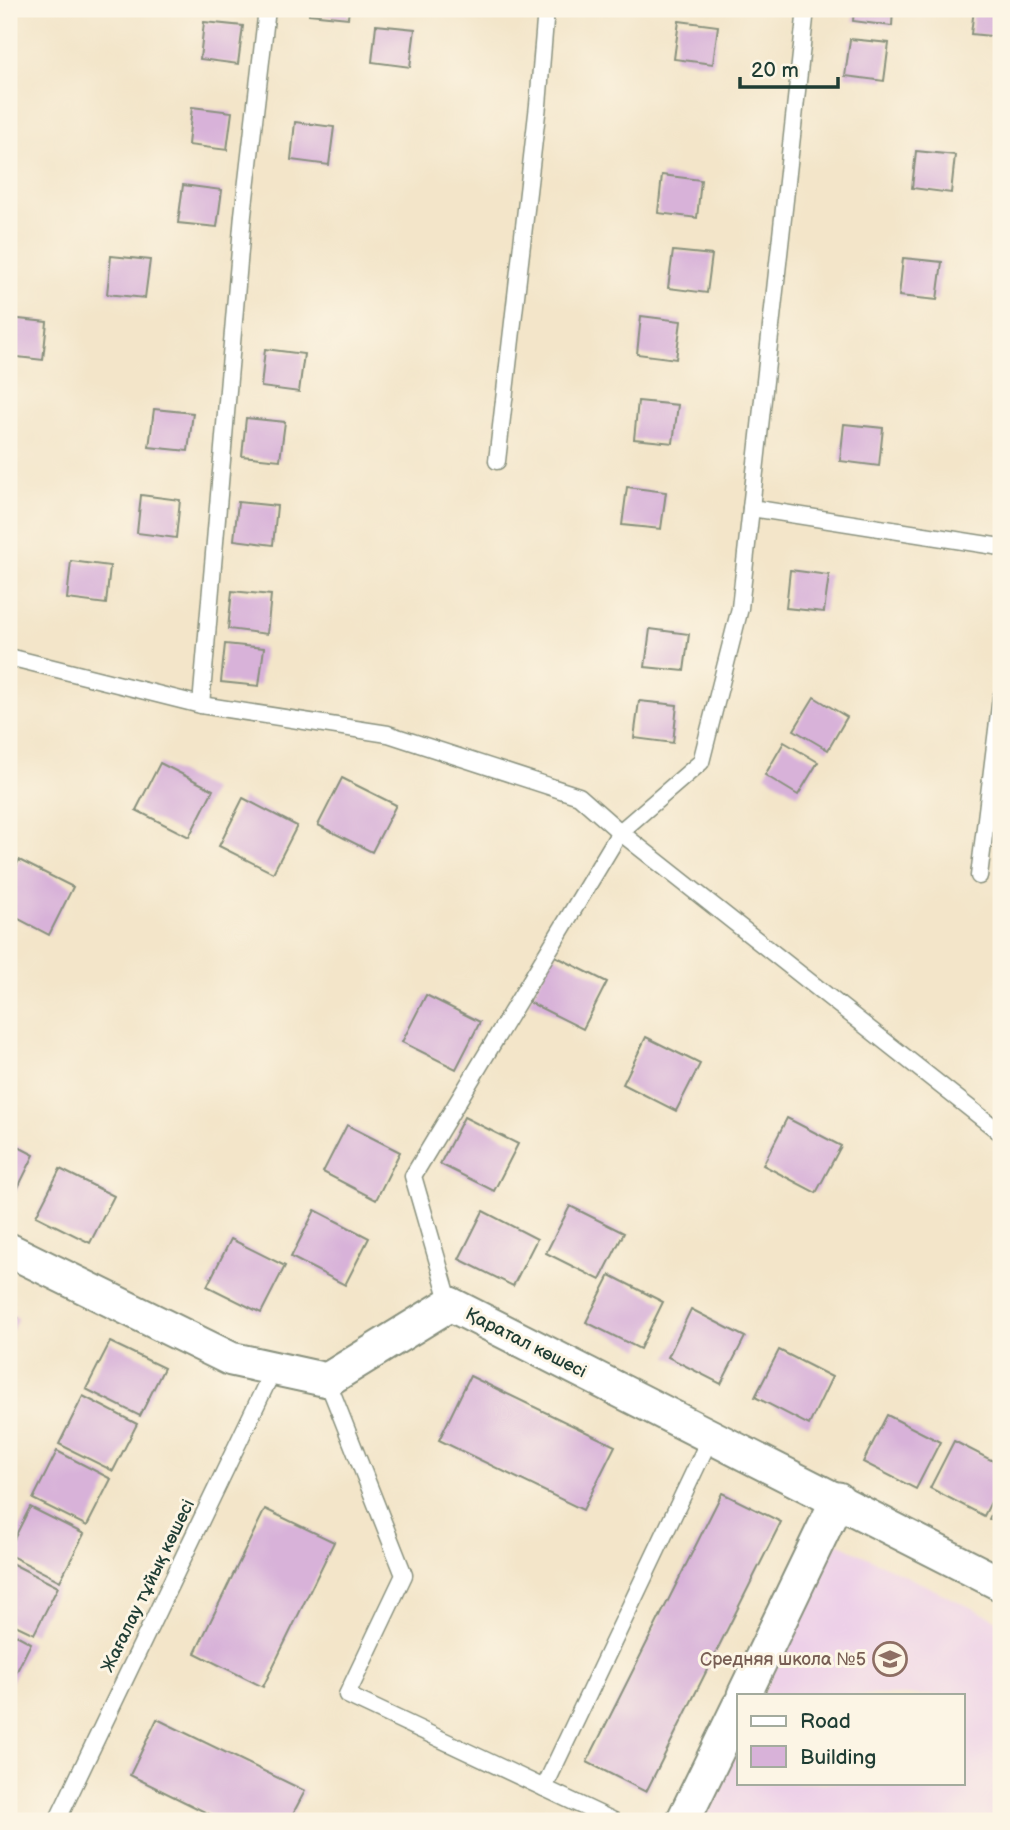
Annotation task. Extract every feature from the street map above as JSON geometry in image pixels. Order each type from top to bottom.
[{"type":"street","points":[[9,1250],[231,1359],[327,1380]]},
{"type":"street","name":"Қаратал көшесі","points":[[327,1380],[450,1304],[1001,1584]]},
{"type":"street","points":[[744,1694],[838,1499]]},
{"type":"street","points":[[683,1821],[737,1710]]},
{"type":"lane","points":[[201,705],[243,215],[267,9]]},
{"type":"lane","points":[[497,461],[538,105],[545,9]]},
{"type":"lane","points":[[450,1304],[413,1176],[620,832],[701,762],[740,608],[806,9]]},
{"type":"lane","points":[[751,508],[1001,547]]},
{"type":"lane","points":[[9,657],[201,705],[388,734],[579,796],[620,832],[1001,1133]]},
{"type":"lane","points":[[979,876],[1001,697]]},
{"type":"lane","name":"Жағалау тұйық көшесі","points":[[57,1821],[274,1368]]},
{"type":"lane","points":[[327,1380],[404,1575],[347,1695],[614,1821]]},
{"type":"lane","points":[[544,1788],[711,1436]]},
{"type":"shaded area","name":"Средняя школа №5","points":[[836,1542],[1001,1622],[1001,1821],[701,1821],[737,1747],[737,1784],[964,1784],[964,1694],[762,1694]]},
{"type":"building","points":[[309,9],[349,9],[348,18],[309,14]]},
{"type":"building","points":[[854,9],[893,9],[892,26],[853,21]]},
{"type":"building","points":[[974,9],[1001,9],[1001,37],[971,34]]},
{"type":"building","points":[[679,21],[718,26],[713,64],[674,59]]},
{"type":"building","points":[[204,22],[243,26],[238,64],[200,59]]},
{"type":"building","points":[[376,25],[415,29],[410,67],[372,62]]},
{"type":"building","points":[[850,39],[889,43],[884,81],[845,76]]},
{"type":"building","points":[[192,107],[232,112],[227,150],[188,145]]},
{"type":"building","points":[[295,122],[334,127],[329,165],[291,160]]},
{"type":"building","points":[[916,151],[955,155],[951,193],[912,188]]},
{"type":"building","points":[[662,175],[701,180],[697,218],[658,213]]},
{"type":"building","points":[[183,185],[222,190],[217,227],[178,223]]},
{"type":"building","points":[[673,251],[712,255],[707,293],[668,288]]},
{"type":"building","points":[[111,256],[150,260],[145,298],[107,294]]},
{"type":"building","points":[[903,258],[942,262],[937,300],[899,296]]},
{"type":"building","points":[[641,316],[681,321],[676,359],[637,354]]},
{"type":"building","points":[[9,318],[47,322],[43,360],[9,356]]},
{"type":"building","points":[[265,349],[304,354],[299,392],[261,387]]},
{"type":"building","points":[[638,401],[678,405],[673,443],[634,439]]},
{"type":"building","points":[[154,409],[193,413],[188,451],[149,447]]},
{"type":"building","points":[[246,418],[285,422],[280,460],[242,456]]},
{"type":"building","points":[[844,424],[883,428],[879,466],[840,461]]},
{"type":"building","points":[[627,487],[666,492],[661,529],[622,525]]},
{"type":"building","points":[[141,495],[180,500],[176,538],[137,533]]},
{"type":"building","points":[[238,502],[277,506],[273,545],[234,540]]},
{"type":"building","points":[[71,561],[110,566],[106,604],[67,599]]},
{"type":"building","points":[[790,570],[829,575],[824,612],[786,608]]},
{"type":"building","points":[[232,591],[271,595],[267,634],[228,629]]},
{"type":"building","points":[[650,629],[689,634],[684,671],[645,667]]},
{"type":"building","points":[[225,644],[264,648],[259,686],[221,682]]},
{"type":"building","points":[[814,697],[847,717],[828,750],[794,730]]},
{"type":"building","points":[[639,701],[677,705],[673,743],[634,738]]},
{"type":"building","points":[[784,742],[818,762],[798,795],[765,775]]},
{"type":"building","points":[[160,763],[213,790],[189,837],[136,810]]},
{"type":"building","points":[[342,778],[396,805],[372,852],[318,825]]},
{"type":"building","points":[[243,798],[297,826],[273,873],[219,846]]},
{"type":"building","points":[[19,860],[73,887],[49,935],[9,914],[9,881]]},
{"type":"building","points":[[553,955],[607,982],[583,1029],[529,1002]]},
{"type":"building","points":[[426,995],[480,1022],[456,1069],[402,1042]]},
{"type":"building","points":[[646,1037],[700,1064],[676,1111],[623,1084]]},
{"type":"building","points":[[464,1117],[518,1144],[494,1191],[440,1164]]},
{"type":"building","points":[[787,1118],[841,1146],[816,1193],[763,1165]]},
{"type":"building","points":[[347,1125],[400,1152],[376,1200],[323,1172]]},
{"type":"building","points":[[9,1142],[34,1155],[11,1202],[9,1201]]},
{"type":"building","points":[[60,1169],[114,1196],[90,1243],[36,1216]]},
{"type":"building","points":[[570,1206],[624,1233],[600,1280],[546,1253]]},
{"type":"building","points":[[315,1210],[369,1238],[345,1285],[291,1257]]},
{"type":"building","points":[[483,1211],[537,1239],[513,1286],[459,1259]]},
{"type":"building","points":[[231,1239],[285,1266],[261,1313],[207,1286]]},
{"type":"building","points":[[610,1275],[663,1302],[640,1349],[586,1322]]},
{"type":"building","points":[[691,1309],[745,1337],[721,1384],[668,1357]]},
{"type":"building","points":[[9,1313],[18,1318],[9,1337]]},
{"type":"building","points":[[110,1342],[164,1368],[140,1416],[86,1389]]},
{"type":"building","points":[[779,1350],[832,1377],[809,1425],[755,1397]]},
{"type":"building","points":[[470,1376],[615,1446],[583,1510],[439,1440]]},
{"type":"building","points":[[83,1396],[137,1424],[113,1471],[59,1444]]},
{"type":"building","points":[[887,1415],[940,1442],[916,1489],[863,1462]]},
{"type":"building","points":[[954,1441],[1001,1465],[1001,1482],[984,1516],[930,1488]]},
{"type":"building","points":[[57,1451],[111,1479],[87,1526],[33,1499]]},
{"type":"building","points":[[722,1493],[781,1522],[646,1792],[587,1762]]},
{"type":"building","points":[[1001,1494],[1001,1525],[989,1519]]},
{"type":"building","points":[[30,1507],[84,1534],[60,1581],[9,1555],[9,1549]]},
{"type":"building","points":[[265,1509],[334,1542],[263,1687],[195,1653]]},
{"type":"building","points":[[9,1562],[58,1587],[34,1634],[9,1622]]},
{"type":"building","points":[[9,1631],[31,1643],[9,1687]]},
{"type":"building","points":[[157,1719],[305,1791],[289,1821],[223,1821],[130,1775]]},
{"type":"place","name":"Средняя школа №5","points":[[890,1659]]}]
